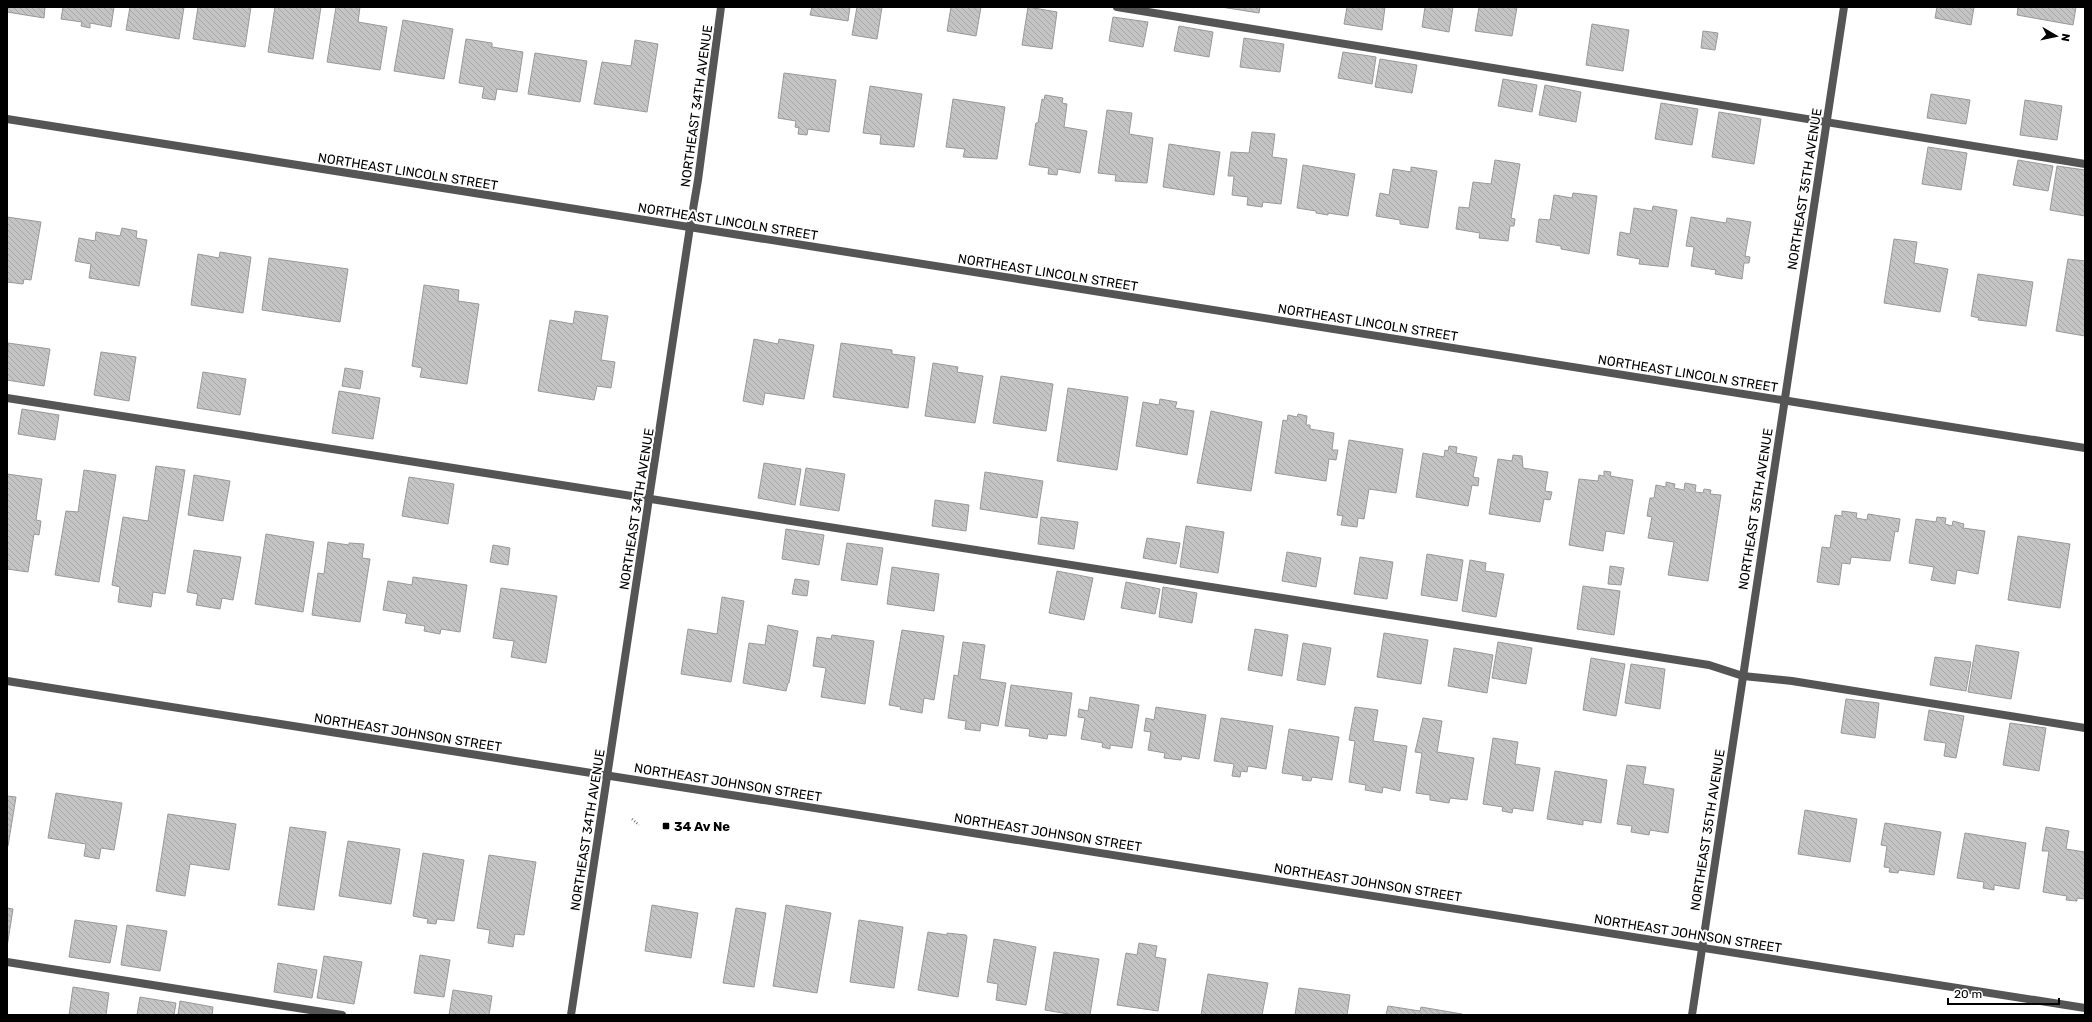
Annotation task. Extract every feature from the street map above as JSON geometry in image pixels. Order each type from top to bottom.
[{"type":"street","name":"NORTHEAST 34TH AVENUE","points":[[571,1015],[698,180],[721,7]]},
{"type":"street","points":[[1117,7],[2085,164]]},
{"type":"street","name":"NORTHEAST 35TH AVENUE","points":[[1692,1015],[1844,7]]},
{"type":"street","name":"NORTHEAST LINCOLN STREET","points":[[7,119],[2085,448]]},
{"type":"street","points":[[7,398],[1709,665],[1743,676],[1792,681],[2085,728]]},
{"type":"street","name":"NORTHEAST JOHNSON STREET","points":[[7,681],[2085,1008]]},
{"type":"street","points":[[7,962],[342,1015]]},
{"type":"path","points":[[632,819],[640,825]]},
{"type":"building","points":[[7,7],[45,7],[44,18],[7,12]]},
{"type":"building","points":[[63,7],[114,7],[111,27],[90,23],[90,28],[81,26],[82,22],[61,19]]},
{"type":"building","points":[[130,7],[184,7],[179,39],[126,30]]},
{"type":"building","points":[[198,7],[251,7],[245,47],[193,39]]},
{"type":"building","points":[[275,7],[321,7],[313,59],[268,52]]},
{"type":"building","points":[[336,7],[360,7],[358,22],[387,27],[380,70],[327,62]]},
{"type":"building","points":[[812,7],[850,7],[848,21],[810,15]]},
{"type":"building","points":[[857,7],[882,7],[877,39],[852,35]]},
{"type":"building","points":[[951,7],[981,7],[976,36],[947,31]]},
{"type":"building","points":[[1028,7],[1057,12],[1052,49],[1022,45]]},
{"type":"building","points":[[1221,7],[1260,7],[1259,13]]},
{"type":"building","points":[[1347,7],[1385,7],[1382,30],[1344,24]]},
{"type":"building","points":[[1425,7],[1453,7],[1449,32],[1422,27]]},
{"type":"building","points":[[1479,7],[1517,7],[1512,36],[1475,31]]},
{"type":"building","points":[[1937,7],[1974,7],[1971,25],[1935,18]]},
{"type":"building","points":[[2018,7],[2076,7],[2073,25],[2017,15]]},
{"type":"building","points":[[1113,17],[1148,22],[1143,47],[1109,41]]},
{"type":"building","points":[[403,20],[453,29],[444,79],[394,71]]},
{"type":"building","points":[[1592,24],[1629,30],[1623,71],[1586,65]]},
{"type":"building","points":[[1179,26],[1213,32],[1209,57],[1174,51]]},
{"type":"building","points":[[1703,31],[1718,33],[1715,50],[1701,48]]},
{"type":"building","points":[[1244,38],[1284,44],[1280,72],[1240,67]]},
{"type":"building","points":[[466,39],[492,43],[492,47],[523,52],[517,92],[497,89],[495,100],[482,98],[484,87],[459,83]]},
{"type":"building","points":[[635,40],[658,44],[647,112],[594,104],[602,62],[631,66]]},
{"type":"building","points":[[1343,52],[1376,57],[1372,84],[1338,78]]},
{"type":"building","points":[[535,53],[587,61],[580,102],[528,94]]},
{"type":"building","points":[[1380,59],[1417,65],[1412,93],[1375,87]]},
{"type":"building","points":[[784,73],[836,80],[829,132],[808,129],[807,135],[798,134],[799,128],[795,127],[796,121],[778,118]]},
{"type":"building","points":[[1503,79],[1537,85],[1532,112],[1498,106]]},
{"type":"building","points":[[1545,85],[1581,92],[1576,122],[1539,115]]},
{"type":"building","points":[[870,86],[922,94],[914,147],[880,144],[881,135],[863,133]]},
{"type":"building","points":[[1931,94],[1970,100],[1966,124],[1927,118]]},
{"type":"building","points":[[1045,95],[1063,98],[1062,103],[1067,104],[1064,127],[1087,131],[1080,173],[1058,169],[1057,175],[1048,174],[1049,168],[1029,165],[1036,123],[1038,123],[1042,99],[1044,100]]},
{"type":"building","points":[[953,99],[1005,107],[997,159],[963,157],[965,149],[946,147]]},
{"type":"building","points":[[2025,100],[2062,106],[2057,140],[2020,135]]},
{"type":"building","points":[[1661,103],[1698,109],[1692,145],[1655,139]]},
{"type":"building","points":[[1107,110],[1132,113],[1129,134],[1153,138],[1147,183],[1115,181],[1116,175],[1098,173]]},
{"type":"building","points":[[1719,112],[1761,119],[1754,164],[1712,157]]},
{"type":"building","points":[[1252,132],[1275,134],[1272,157],[1287,159],[1281,204],[1263,202],[1262,207],[1247,205],[1248,197],[1232,195],[1234,176],[1228,176],[1231,152],[1249,153]]},
{"type":"building","points":[[1169,144],[1220,152],[1214,195],[1163,187]]},
{"type":"building","points":[[1928,147],[1967,153],[1961,190],[1922,184]]},
{"type":"building","points":[[1495,160],[1520,164],[1511,218],[1515,219],[1514,226],[1510,226],[1508,241],[1479,238],[1480,233],[1456,229],[1459,207],[1469,208],[1473,182],[1491,184]]},
{"type":"building","points":[[2018,160],[2053,166],[2048,191],[2013,185]]},
{"type":"building","points":[[1303,165],[1355,174],[1348,216],[1328,213],[1328,215],[1316,213],[1316,211],[1297,208]]},
{"type":"building","points":[[2057,166],[2085,170],[2085,216],[2050,210]]},
{"type":"building","points":[[1411,167],[1437,171],[1428,228],[1400,224],[1400,220],[1376,216],[1380,193],[1389,195],[1393,169],[1411,172]]},
{"type":"building","points":[[1573,193],[1597,196],[1589,254],[1561,249],[1561,246],[1536,242],[1539,219],[1550,220],[1554,195],[1572,198]]},
{"type":"building","points":[[1653,206],[1677,210],[1668,267],[1639,264],[1640,259],[1617,255],[1620,232],[1630,234],[1634,208],[1652,211]]},
{"type":"building","points":[[7,217],[41,222],[31,280],[24,279],[23,284],[7,282]]},
{"type":"building","points":[[1691,217],[1726,223],[1727,218],[1751,222],[1745,256],[1750,257],[1749,263],[1744,263],[1742,279],[1715,274],[1716,270],[1691,266],[1694,247],[1686,246]]},
{"type":"building","points":[[122,228],[137,231],[136,238],[147,240],[139,286],[89,278],[91,264],[75,261],[79,238],[95,241],[96,232],[120,236]]},
{"type":"building","points":[[1894,239],[1917,242],[1914,263],[1948,269],[1940,312],[1884,303]]},
{"type":"building","points":[[220,252],[251,257],[243,313],[191,305],[198,254],[219,258]]},
{"type":"building","points":[[269,258],[348,269],[340,322],[262,310]]},
{"type":"building","points":[[2068,259],[2085,261],[2085,336],[2056,331]]},
{"type":"building","points":[[1978,274],[2033,282],[2026,326],[1978,320],[1979,318],[1971,316]]},
{"type":"building","points":[[424,285],[459,290],[458,301],[479,304],[467,384],[420,377],[422,368],[412,366]]},
{"type":"building","points":[[575,311],[608,316],[601,360],[615,362],[611,388],[597,386],[594,400],[538,391],[550,320],[573,324]]},
{"type":"building","points":[[754,339],[778,344],[779,339],[814,345],[804,399],[765,393],[763,405],[743,401]]},
{"type":"building","points":[[8,343],[50,349],[44,386],[7,380]]},
{"type":"building","points":[[841,343],[892,350],[892,354],[915,357],[908,408],[833,397]]},
{"type":"building","points":[[101,352],[136,357],[129,401],[94,395]]},
{"type":"building","points":[[933,363],[958,367],[957,372],[983,376],[975,423],[925,416]]},
{"type":"building","points":[[345,368],[363,371],[360,389],[342,386]]},
{"type":"building","points":[[203,372],[246,379],[240,415],[197,408]]},
{"type":"building","points":[[1001,376],[1053,384],[1046,431],[993,423]]},
{"type":"building","points":[[1068,388],[1128,397],[1117,470],[1057,461]]},
{"type":"building","points":[[339,391],[380,398],[373,439],[332,433]]},
{"type":"building","points":[[1160,399],[1177,402],[1175,408],[1194,411],[1187,455],[1136,446],[1143,402],[1159,405]]},
{"type":"building","points":[[22,409],[59,415],[55,440],[18,434]]},
{"type":"building","points":[[1211,411],[1262,422],[1251,491],[1197,483]]},
{"type":"building","points":[[1298,414],[1307,416],[1306,425],[1310,425],[1310,429],[1334,433],[1332,450],[1338,450],[1336,460],[1329,459],[1326,481],[1275,473],[1283,420],[1287,421],[1288,415],[1297,417]]},
{"type":"building","points":[[1349,440],[1403,449],[1396,493],[1369,489],[1364,519],[1358,518],[1357,527],[1341,525],[1343,516],[1337,515]]},
{"type":"building","points":[[1449,446],[1457,447],[1456,453],[1477,457],[1473,477],[1479,478],[1478,486],[1472,485],[1468,506],[1416,497],[1423,453],[1444,457],[1445,450],[1448,451]]},
{"type":"building","points":[[1513,455],[1522,456],[1523,468],[1548,472],[1545,491],[1552,492],[1550,500],[1544,499],[1540,522],[1489,514],[1498,459],[1512,461]]},
{"type":"building","points":[[764,463],[801,469],[795,505],[758,498]]},
{"type":"building","points":[[156,466],[185,470],[165,594],[153,592],[151,607],[118,602],[120,587],[112,585],[123,517],[148,521]]},
{"type":"building","points":[[806,468],[845,474],[839,511],[800,505]]},
{"type":"building","points":[[84,470],[116,475],[99,582],[55,575],[66,511],[78,512]]},
{"type":"building","points":[[1604,471],[1611,472],[1610,476],[1633,480],[1624,534],[1606,531],[1603,551],[1569,545],[1579,479],[1598,481],[1599,475],[1604,476]]},
{"type":"building","points":[[985,472],[1043,481],[1037,518],[980,509]]},
{"type":"building","points":[[7,474],[42,479],[36,520],[41,521],[39,535],[34,534],[28,572],[7,569]]},
{"type":"building","points":[[194,475],[230,481],[223,521],[188,515]]},
{"type":"building","points":[[409,477],[454,484],[448,524],[402,516]]},
{"type":"building","points":[[1666,482],[1675,484],[1674,488],[1684,490],[1685,483],[1696,485],[1695,492],[1703,493],[1704,489],[1711,490],[1710,494],[1721,495],[1708,581],[1668,575],[1674,542],[1648,538],[1652,517],[1647,516],[1650,498],[1654,498],[1656,485],[1666,487]]},
{"type":"building","points":[[935,500],[969,505],[966,531],[932,526]]},
{"type":"building","points":[[1842,511],[1857,513],[1856,518],[1867,520],[1868,514],[1900,519],[1898,532],[1895,531],[1890,561],[1851,557],[1850,564],[1842,563],[1839,585],[1817,582],[1822,547],[1830,548],[1835,515],[1842,516]]},
{"type":"building","points":[[1041,517],[1078,522],[1074,549],[1038,544]]},
{"type":"building","points":[[1937,517],[1946,518],[1945,524],[1952,526],[1953,521],[1964,524],[1963,528],[1985,531],[1978,574],[1957,570],[1955,584],[1931,580],[1934,567],[1909,563],[1916,519],[1936,522]]},
{"type":"building","points":[[1186,526],[1224,532],[1218,573],[1180,567]]},
{"type":"building","points":[[786,529],[824,535],[819,565],[782,559]]},
{"type":"building","points":[[266,534],[314,542],[303,612],[255,604]]},
{"type":"building","points":[[2018,536],[2070,544],[2060,608],[2008,600]]},
{"type":"building","points":[[1147,538],[1180,543],[1176,564],[1143,558]]},
{"type":"building","points":[[328,542],[349,545],[349,543],[364,544],[362,558],[370,559],[360,622],[312,615],[318,573],[324,574]]},
{"type":"building","points":[[847,543],[883,548],[877,585],[841,580]]},
{"type":"building","points":[[493,545],[510,548],[508,565],[490,562]]},
{"type":"building","points":[[194,550],[241,557],[233,600],[222,598],[220,609],[196,605],[198,594],[187,592]]},
{"type":"building","points":[[1287,552],[1321,558],[1316,587],[1282,581]]},
{"type":"building","points":[[1427,554],[1463,560],[1457,601],[1421,595]]},
{"type":"building","points":[[1360,557],[1393,562],[1387,599],[1354,594]]},
{"type":"building","points":[[1470,560],[1486,563],[1485,571],[1504,574],[1496,617],[1462,611]]},
{"type":"building","points":[[1610,566],[1624,568],[1621,585],[1608,584]]},
{"type":"building","points":[[892,567],[939,574],[934,611],[887,604]]},
{"type":"building","points":[[1057,571],[1093,578],[1084,620],[1049,613]]},
{"type":"building","points":[[413,577],[467,585],[460,632],[441,629],[440,634],[424,631],[425,626],[405,623],[407,614],[383,610],[388,581],[412,585]]},
{"type":"building","points":[[795,579],[809,581],[807,596],[792,594]]},
{"type":"building","points":[[1126,582],[1160,589],[1155,614],[1121,608]]},
{"type":"building","points":[[1583,586],[1620,591],[1614,635],[1577,629]]},
{"type":"building","points":[[1163,587],[1197,593],[1192,623],[1159,617]]},
{"type":"building","points":[[501,588],[557,596],[546,663],[511,657],[514,641],[493,638]]},
{"type":"building","points":[[722,597],[744,601],[731,682],[681,674],[688,629],[717,634]]},
{"type":"building","points":[[768,625],[798,631],[789,683],[786,691],[743,683],[749,643],[765,645]]},
{"type":"building","points":[[1255,629],[1288,635],[1282,676],[1248,670]]},
{"type":"building","points":[[902,630],[944,636],[934,700],[924,698],[922,713],[900,709],[901,707],[889,705]]},
{"type":"building","points":[[1384,633],[1428,640],[1421,684],[1377,677]]},
{"type":"building","points":[[832,635],[874,641],[865,704],[821,697],[826,668],[813,666],[817,637],[831,639]]},
{"type":"building","points":[[963,642],[985,645],[980,679],[1006,683],[998,726],[981,723],[980,731],[965,729],[966,721],[948,718],[954,675],[958,676]]},
{"type":"building","points":[[1498,642],[1532,648],[1526,684],[1492,678]]},
{"type":"building","points":[[1303,643],[1331,648],[1325,685],[1297,680]]},
{"type":"building","points":[[1976,645],[2019,652],[2011,699],[1968,692]]},
{"type":"building","points":[[1454,648],[1493,655],[1487,693],[1448,686]]},
{"type":"building","points":[[1935,657],[1971,662],[1966,691],[1930,685]]},
{"type":"building","points":[[1591,658],[1625,664],[1616,716],[1583,710]]},
{"type":"building","points":[[1631,664],[1665,669],[1660,709],[1625,703]]},
{"type":"building","points":[[1011,685],[1072,693],[1066,736],[1048,734],[1047,739],[1029,736],[1030,729],[1005,726]]},
{"type":"building","points":[[1090,697],[1139,705],[1132,748],[1110,745],[1110,749],[1102,747],[1103,743],[1081,739],[1085,718],[1078,717],[1079,709],[1088,711]]},
{"type":"building","points":[[1846,699],[1879,703],[1875,738],[1841,733]]},
{"type":"building","points":[[1156,707],[1206,715],[1199,759],[1182,756],[1181,760],[1164,758],[1165,753],[1148,750],[1151,732],[1144,731],[1146,718],[1154,720]]},
{"type":"building","points":[[1355,707],[1378,710],[1373,741],[1407,746],[1400,791],[1383,787],[1382,793],[1365,790],[1366,785],[1349,782],[1355,741],[1349,740]]},
{"type":"building","points":[[1929,710],[1964,716],[1956,758],[1944,756],[1946,743],[1924,740]]},
{"type":"building","points":[[1221,718],[1273,726],[1266,769],[1248,766],[1247,772],[1241,771],[1240,777],[1232,776],[1234,764],[1214,761]]},
{"type":"building","points":[[1423,718],[1442,721],[1437,752],[1474,758],[1467,800],[1450,798],[1449,803],[1430,800],[1430,795],[1416,793],[1422,753],[1415,752]]},
{"type":"building","points":[[2010,723],[2046,728],[2039,771],[2003,765]]},
{"type":"building","points":[[1289,729],[1339,737],[1332,780],[1312,777],[1311,781],[1302,780],[1303,776],[1282,773]]},
{"type":"building","points":[[1493,738],[1518,742],[1515,764],[1540,768],[1533,811],[1513,808],[1512,813],[1502,811],[1503,807],[1483,804]]},
{"type":"building","points":[[1627,765],[1646,767],[1643,784],[1674,789],[1668,833],[1650,830],[1649,835],[1631,832],[1632,826],[1617,824]]},
{"type":"building","points":[[1555,771],[1607,780],[1601,823],[1583,820],[1583,825],[1547,819]]},
{"type":"building","points":[[56,793],[122,803],[114,850],[101,848],[99,859],[84,856],[86,844],[48,838]]},
{"type":"building","points":[[7,796],[16,797],[8,846],[7,846]]},
{"type":"building","points":[[1805,810],[1857,819],[1850,862],[1798,854]]},
{"type":"building","points":[[168,814],[236,824],[229,870],[190,864],[185,896],[156,891]]},
{"type":"building","points":[[1885,823],[1941,832],[1934,875],[1899,870],[1898,873],[1889,872],[1890,868],[1884,867],[1887,846],[1881,845]]},
{"type":"building","points":[[290,827],[326,832],[314,910],[278,905]]},
{"type":"building","points":[[2046,827],[2069,831],[2066,849],[2085,852],[2085,899],[2077,898],[2077,901],[2066,900],[2067,896],[2043,892],[2049,851],[2042,851]]},
{"type":"building","points":[[1965,833],[2026,843],[2019,889],[1994,885],[1994,890],[1983,888],[1984,882],[1957,878]]},
{"type":"building","points":[[348,841],[400,849],[391,904],[339,896]]},
{"type":"building","points":[[423,853],[464,860],[454,921],[437,919],[436,924],[427,923],[428,919],[413,916]]},
{"type":"building","points":[[489,855],[536,862],[524,935],[515,934],[513,947],[488,943],[490,930],[477,928]]},
{"type":"building","points":[[652,905],[698,913],[691,958],[645,951]]},
{"type":"building","points":[[786,905],[831,913],[817,993],[773,986]]},
{"type":"building","points":[[7,908],[13,909],[7,947]]},
{"type":"building","points":[[736,908],[766,913],[754,987],[723,983]]},
{"type":"building","points":[[75,920],[117,926],[110,963],[69,957]]},
{"type":"building","points":[[859,920],[903,927],[894,988],[850,982]]},
{"type":"building","points":[[127,925],[167,931],[160,971],[121,965]]},
{"type":"building","points":[[928,932],[947,935],[947,933],[966,935],[967,937],[958,997],[918,990]]},
{"type":"building","points":[[994,939],[1036,947],[1026,1005],[996,1000],[998,984],[987,982]]},
{"type":"building","points":[[1139,943],[1157,946],[1155,957],[1166,959],[1158,1011],[1117,1005],[1126,953],[1137,955]]},
{"type":"building","points":[[1054,952],[1099,959],[1090,1015],[1074,1015],[1045,1010]]},
{"type":"building","points":[[420,955],[450,960],[444,997],[414,993]]},
{"type":"building","points":[[324,956],[362,962],[354,1004],[317,998]]},
{"type":"building","points":[[278,963],[317,970],[312,998],[274,992]]},
{"type":"building","points":[[1208,974],[1268,983],[1262,1015],[1201,1015]]},
{"type":"building","points":[[73,987],[109,993],[106,1015],[69,1015]]},
{"type":"building","points":[[1299,988],[1350,995],[1347,1015],[1295,1015]]},
{"type":"building","points":[[453,990],[492,996],[489,1015],[449,1015]]},
{"type":"building","points":[[140,997],[176,1003],[174,1015],[137,1015]]},
{"type":"building","points":[[180,1001],[213,1007],[212,1015],[178,1015]]},
{"type":"building","points":[[1388,1006],[1420,1011],[1421,1007],[1462,1014],[1386,1015]]},
{"type":"place","name":"34 Av Ne","points":[[666,826]]}]
